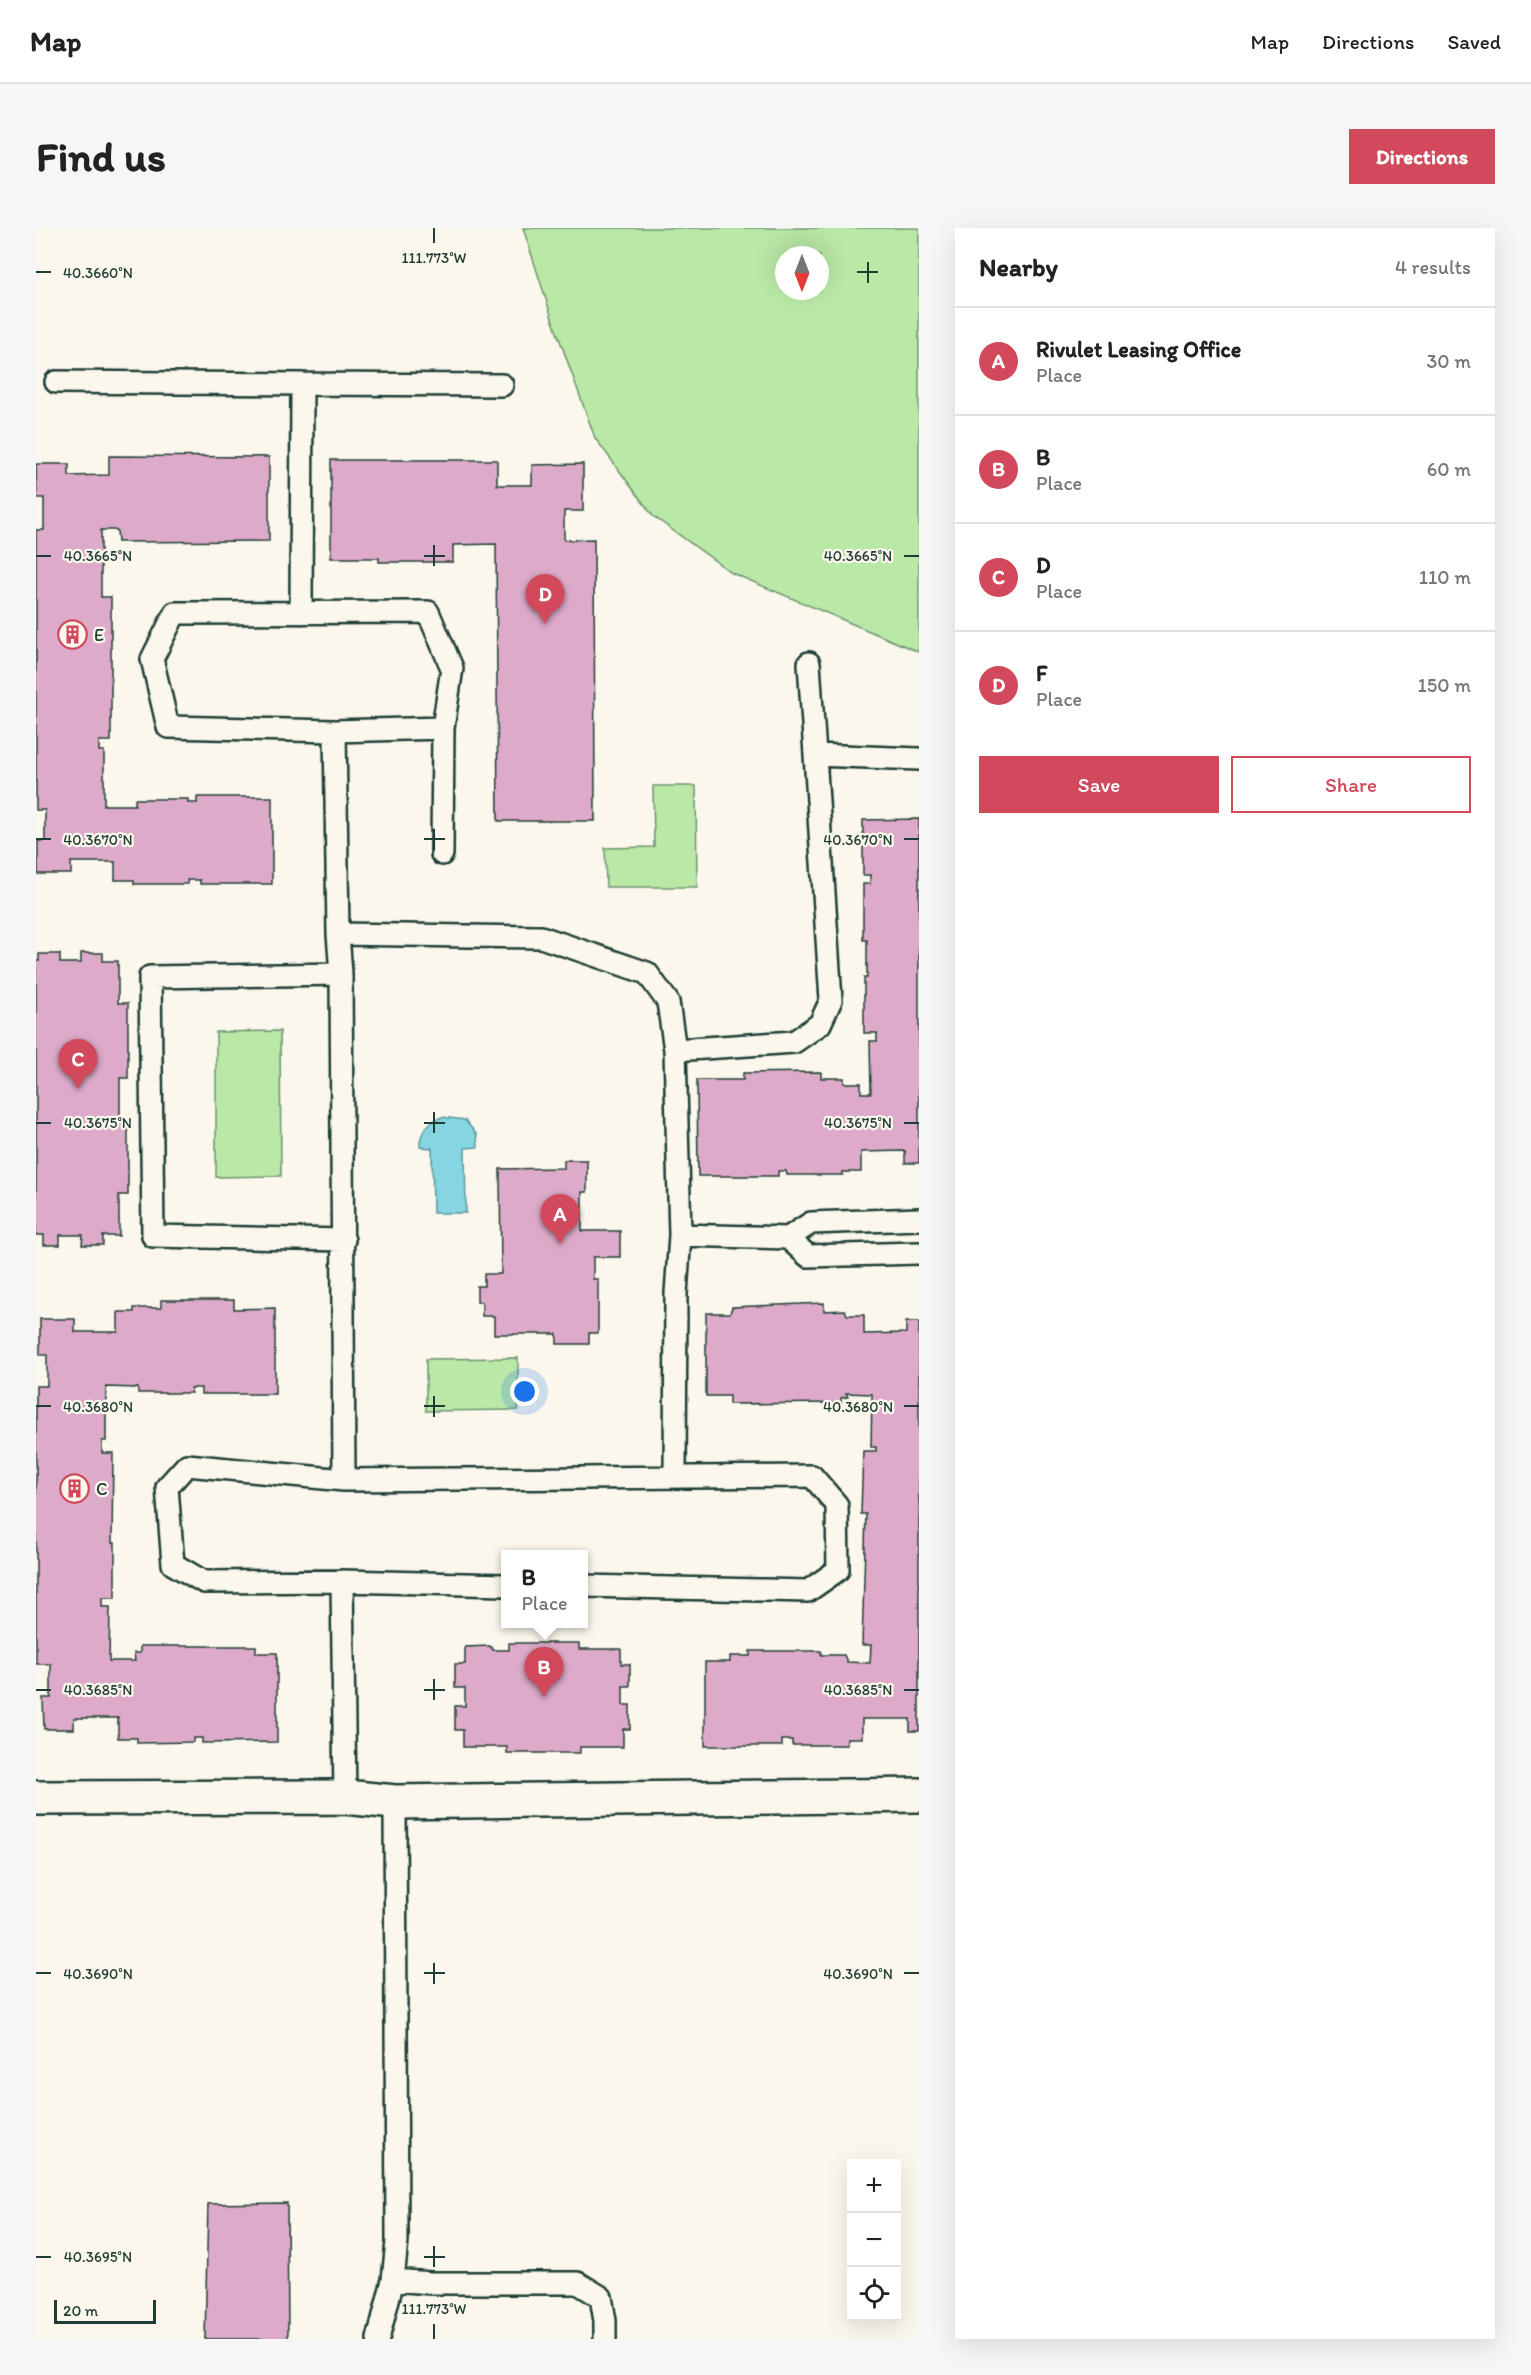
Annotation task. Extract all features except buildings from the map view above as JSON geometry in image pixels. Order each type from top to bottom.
[{"type":"street","points":[[36,1798],[345,1797],[395,1802],[919,1796]]},
{"type":"lane","points":[[56,382],[502,385]]},
{"type":"lane","points":[[302,384],[302,613]]},
{"type":"lane","points":[[442,854],[443,728],[452,668],[428,612],[175,613],[152,659],[168,727],[335,731],[443,728]]},
{"type":"lane","points":[[675,1050],[794,1042],[820,1024],[831,1000],[809,663]]},
{"type":"lane","points":[[335,731],[338,934],[341,974],[344,1480]]},
{"type":"lane","points":[[814,755],[919,759]]},
{"type":"lane","points":[[338,934],[541,937],[647,973],[668,1002],[675,1050],[680,1235],[676,1294],[675,1477]]},
{"type":"lane","points":[[341,974],[150,977],[153,1236],[344,1240]]},
{"type":"lane","points":[[680,1235],[788,1238],[811,1223],[919,1219]]},
{"type":"lane","points":[[788,1238],[808,1256],[919,1253]]},
{"type":"lane","points":[[501,1585],[342,1581],[204,1582],[173,1564],[167,1487],[187,1466],[344,1480],[812,1476],[837,1505],[838,1570],[808,1591],[588,1586]]},
{"type":"lane","points":[[342,1581],[345,1797]]},
{"type":"lane","points":[[378,2339],[393,2280],[397,2241],[395,1802]]},
{"type":"lane","points":[[393,2280],[431,2283],[578,2283],[601,2297],[605,2339]]},
{"type":"green space","points":[[523,228],[919,228],[919,652],[732,573],[653,516],[595,438]]},
{"type":"green space","points":[[653,786],[696,786],[697,887],[606,887],[605,848],[654,847]]},
{"type":"green space","points":[[280,1031],[281,1176],[216,1177],[216,1032]]},
{"type":"green space","points":[[518,1358],[518,1410],[426,1411],[426,1359]]},
{"type":"water","points":[[442,1117],[465,1120],[477,1135],[478,1147],[465,1148],[466,1213],[433,1213],[432,1148],[420,1147],[420,1142],[426,1128],[433,1121]]},
{"type":"place","name":"F","points":[[545,624]]},
{"type":"place","name":"E","points":[[73,635]]},
{"type":"place","name":"D","points":[[78,1089]]},
{"type":"place","name":"Rivulet Leasing Office","points":[[560,1244]]},
{"type":"place","name":"C","points":[[75,1489]]},
{"type":"place","name":"B","points":[[544,1697]]}]
